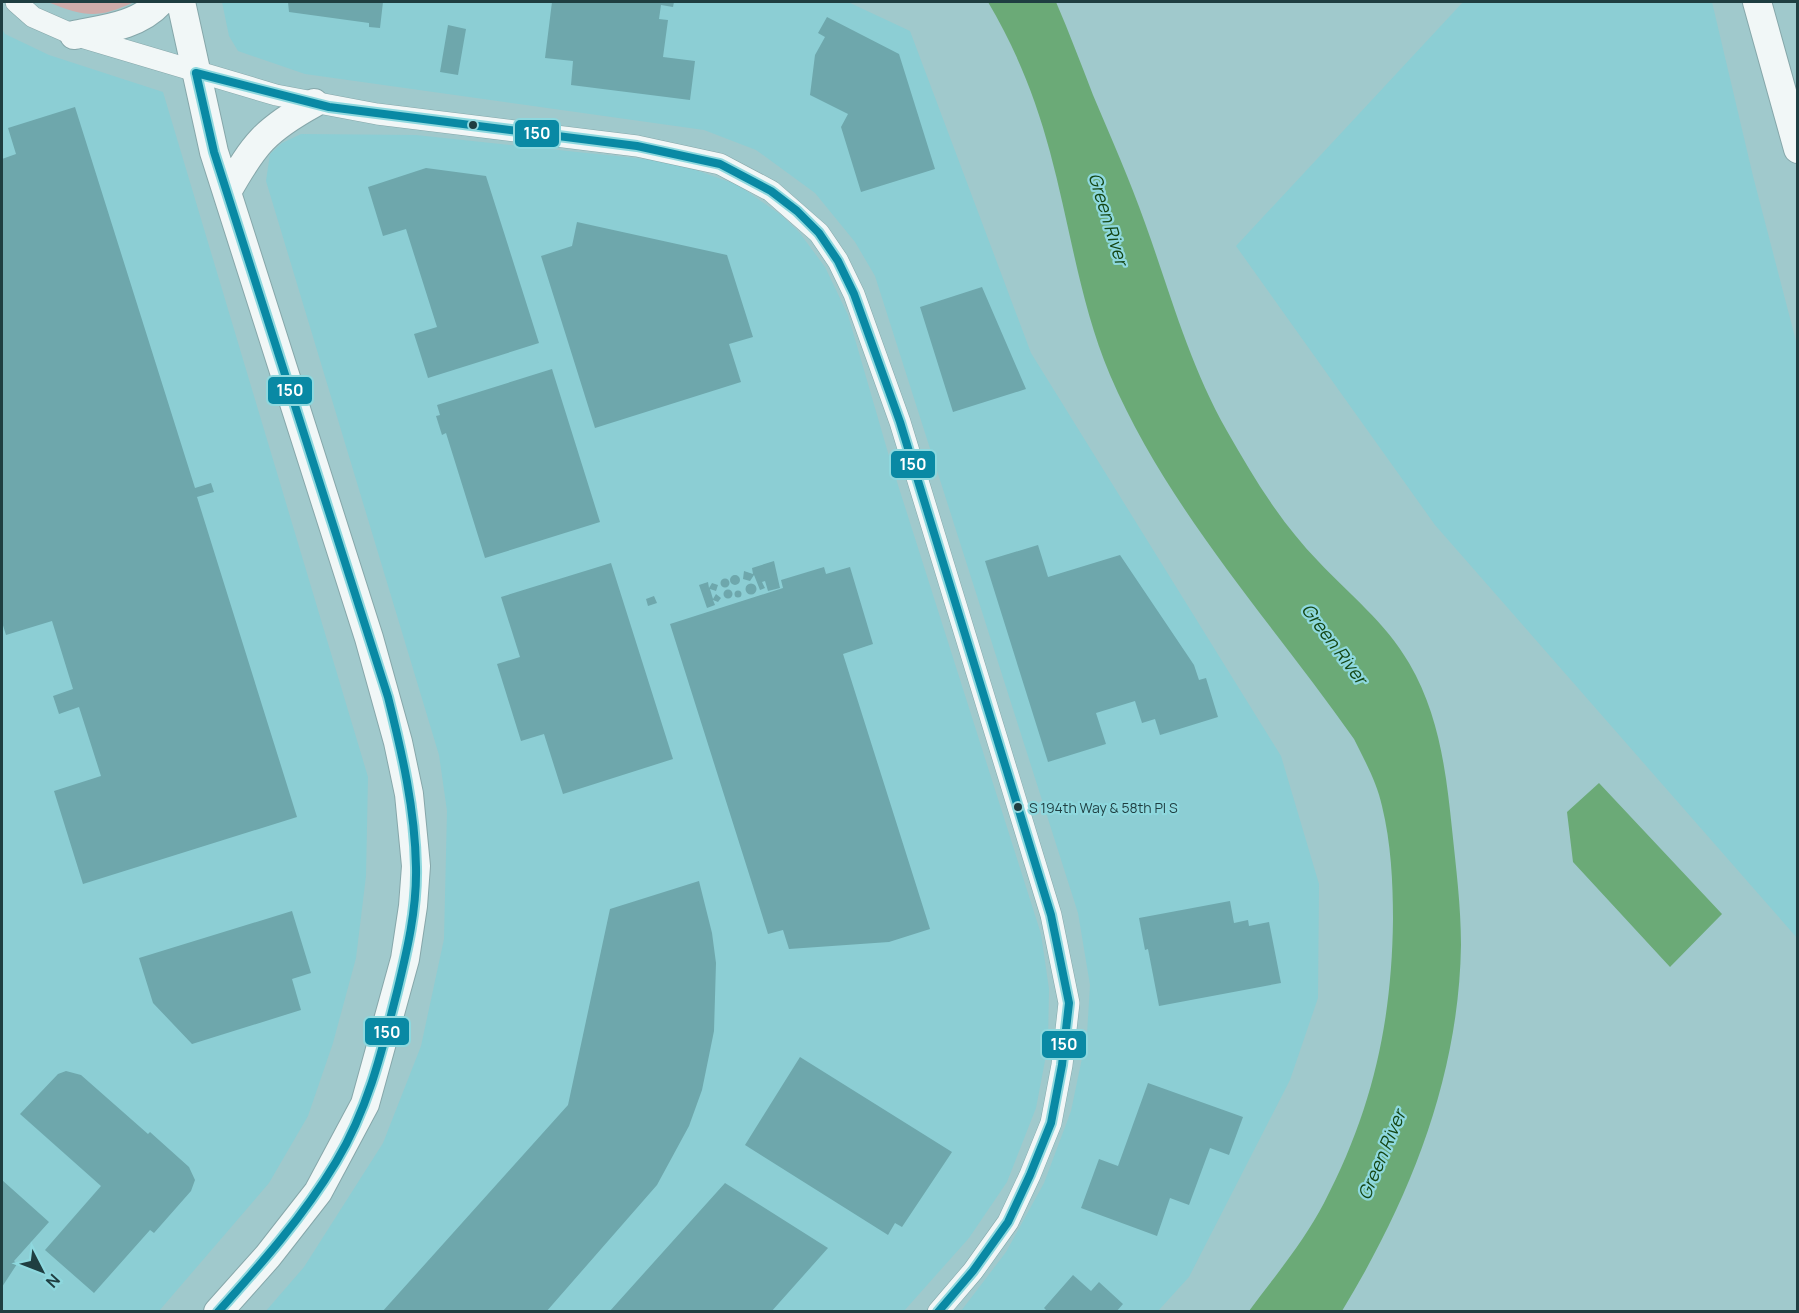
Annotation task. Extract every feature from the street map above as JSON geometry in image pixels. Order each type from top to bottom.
[{"type":"main road","points":[[74,35],[128,24],[142,17],[160,2]]},
{"type":"main road","points":[[181,2],[214,152],[363,619],[392,721],[409,794],[416,866],[405,959],[365,1104],[318,1192],[268,1256],[218,1311]]},
{"type":"main road","points":[[1757,2],[1797,149]]},
{"type":"main road","points":[[227,192],[249,153],[262,137],[279,122],[314,103]]},
{"type":"street","points":[[16,2],[33,17],[74,35],[196,73],[314,103],[377,114],[637,146],[693,156],[744,174],[771,191],[819,233],[838,261],[854,294],[900,422],[1051,915],[1069,1003],[1062,1065],[1051,1123],[1008,1222],[973,1271],[938,1311]]},
{"type":"shaded area","points":[[48,2],[134,2],[111,11],[91,14],[72,11]]},
{"type":"shaded area","points":[[222,2],[848,2],[910,31],[1031,353],[1281,756],[1319,884],[1318,998],[1290,1080],[1189,1277],[1158,1311],[961,1311],[1006,1252],[1044,1183],[1071,1111],[1087,1034],[1090,985],[1078,913],[875,276],[855,242],[815,193],[756,150],[704,130],[305,74],[238,51],[229,36]]},
{"type":"shaded area","points":[[1463,2],[1712,2],[1753,176],[1797,345],[1797,938],[1435,525],[1236,246]]},
{"type":"shaded area","points":[[2,29],[5,34],[49,55],[163,92],[368,777],[366,876],[356,958],[333,1043],[308,1116],[269,1183],[159,1311],[2,1311]]},
{"type":"shaded area","points":[[301,134],[416,135],[673,162],[738,185],[781,215],[799,232],[825,267],[848,315],[891,463],[1041,934],[1049,989],[1048,1045],[1036,1108],[1007,1182],[969,1238],[904,1311],[265,1312],[304,1267],[383,1143],[421,1046],[444,939],[447,811],[439,755],[266,181],[270,154],[282,143]]},
{"type":"water","name":"Green River","points":[[988,2],[1056,2],[1133,191],[1191,355],[1214,406],[1257,482],[1292,531],[1400,648],[1428,702],[1440,743],[1447,786],[1460,916],[1458,994],[1451,1042],[1426,1136],[1409,1181],[1367,1269],[1342,1311],[1249,1311],[1298,1246],[1324,1203],[1355,1134],[1376,1066],[1389,994],[1393,919],[1389,848],[1380,797],[1354,739],[1191,518],[1134,425],[1110,375],[1091,321],[1050,152],[1038,113],[1016,56]]},
{"type":"water","points":[[1599,783],[1722,914],[1670,967],[1573,862],[1567,812]]},
{"type":"building","points":[[288,2],[383,2],[380,28],[369,27],[369,23],[289,12]]},
{"type":"building","points":[[552,2],[674,2],[673,7],[661,5],[659,19],[668,20],[663,57],[695,61],[690,100],[571,85],[573,61],[545,58]]},
{"type":"building","points":[[827,17],[899,54],[935,169],[861,192],[841,127],[848,114],[810,95],[815,55],[825,37],[818,33]]},
{"type":"building","points":[[448,25],[466,29],[458,75],[440,72]]},
{"type":"building","points":[[75,107],[195,488],[211,483],[214,492],[197,497],[297,817],[83,884],[54,791],[101,776],[79,707],[59,714],[53,696],[73,689],[52,621],[6,635],[2,622],[2,159],[16,154],[8,128]]},
{"type":"building","points":[[426,168],[486,176],[539,343],[428,378],[414,334],[437,327],[406,229],[383,236],[368,187]]},
{"type":"building","points":[[577,222],[727,255],[753,337],[729,344],[741,382],[595,428],[541,256],[572,246]]},
{"type":"building","points":[[982,287],[1026,389],[953,412],[920,307]]},
{"type":"building","points":[[552,369],[600,522],[485,558],[446,433],[442,435],[436,416],[440,415],[437,405]]},
{"type":"building","points":[[1038,545],[1048,577],[1120,555],[1194,665],[1199,680],[1206,678],[1218,717],[1160,735],[1155,719],[1142,723],[1135,701],[1096,713],[1106,744],[1048,762],[985,561]]},
{"type":"building","points":[[774,561],[780,588],[768,591],[765,581],[762,582],[765,588],[760,590],[754,575],[750,581],[743,579],[744,571],[753,574],[752,568]]},
{"type":"building","points":[[611,563],[673,759],[563,794],[544,734],[521,741],[497,664],[520,657],[501,597]]},
{"type":"building","points":[[824,567],[826,574],[850,567],[873,644],[843,654],[930,929],[889,942],[789,949],[783,930],[768,934],[670,624],[783,588],[781,580]]},
{"type":"building","points":[[735,575],[739,576],[739,584],[735,585],[731,584],[730,580],[731,576]]},
{"type":"building","points":[[725,578],[730,583],[725,588],[720,583]]},
{"type":"building","points":[[708,582],[709,588],[712,583],[718,585],[716,591],[710,589],[713,599],[716,594],[721,598],[718,602],[713,600],[715,605],[707,608],[699,585]]},
{"type":"building","points":[[751,584],[755,585],[755,593],[751,594],[747,593],[746,589],[747,585]]},
{"type":"building","points":[[728,590],[732,594],[728,598],[724,594]]},
{"type":"building","points":[[738,591],[741,594],[738,597],[735,594]]},
{"type":"building","points":[[654,596],[657,603],[648,606],[646,599]]},
{"type":"building","points":[[699,881],[712,933],[716,963],[714,1031],[702,1090],[689,1126],[657,1185],[546,1312],[382,1312],[568,1105],[610,909]]},
{"type":"building","points":[[1230,901],[1234,923],[1248,920],[1249,926],[1269,922],[1281,983],[1159,1006],[1148,949],[1145,950],[1139,918]]},
{"type":"building","points":[[292,911],[311,973],[292,979],[301,1010],[192,1044],[153,1003],[139,958]]},
{"type":"building","points":[[800,1057],[952,1152],[902,1227],[895,1223],[888,1235],[745,1145]]},
{"type":"building","points":[[66,1071],[81,1075],[148,1134],[150,1132],[189,1167],[195,1180],[191,1191],[154,1233],[150,1230],[94,1293],[45,1250],[101,1186],[20,1114],[58,1074]]},
{"type":"building","points":[[1148,1083],[1243,1117],[1229,1155],[1210,1148],[1189,1205],[1170,1198],[1157,1236],[1081,1208],[1099,1159],[1118,1166]]},
{"type":"building","points":[[2,1180],[49,1222],[14,1261],[17,1264],[2,1287]]},
{"type":"building","points":[[725,1183],[828,1248],[771,1312],[609,1312]]},
{"type":"building","points":[[1073,1275],[1091,1291],[1099,1282],[1123,1304],[1116,1312],[1048,1312],[1044,1308]]},
{"type":"transit line","name":"150","points":[[196,73],[329,107],[637,146],[720,164],[771,191],[797,211],[819,233],[838,261],[854,294],[900,422],[1051,915],[1069,1003],[1062,1065],[1051,1123],[1030,1175],[1008,1222],[973,1271],[938,1312]]},
{"type":"transit line","name":"150","points":[[196,73],[214,152],[388,697],[410,802],[416,867],[413,914],[401,977],[380,1058],[357,1121],[336,1162],[310,1202],[266,1258],[218,1312]]},
{"type":"place","name":"S 194th Way & 58th Pl S","points":[[1018,807]]}]
